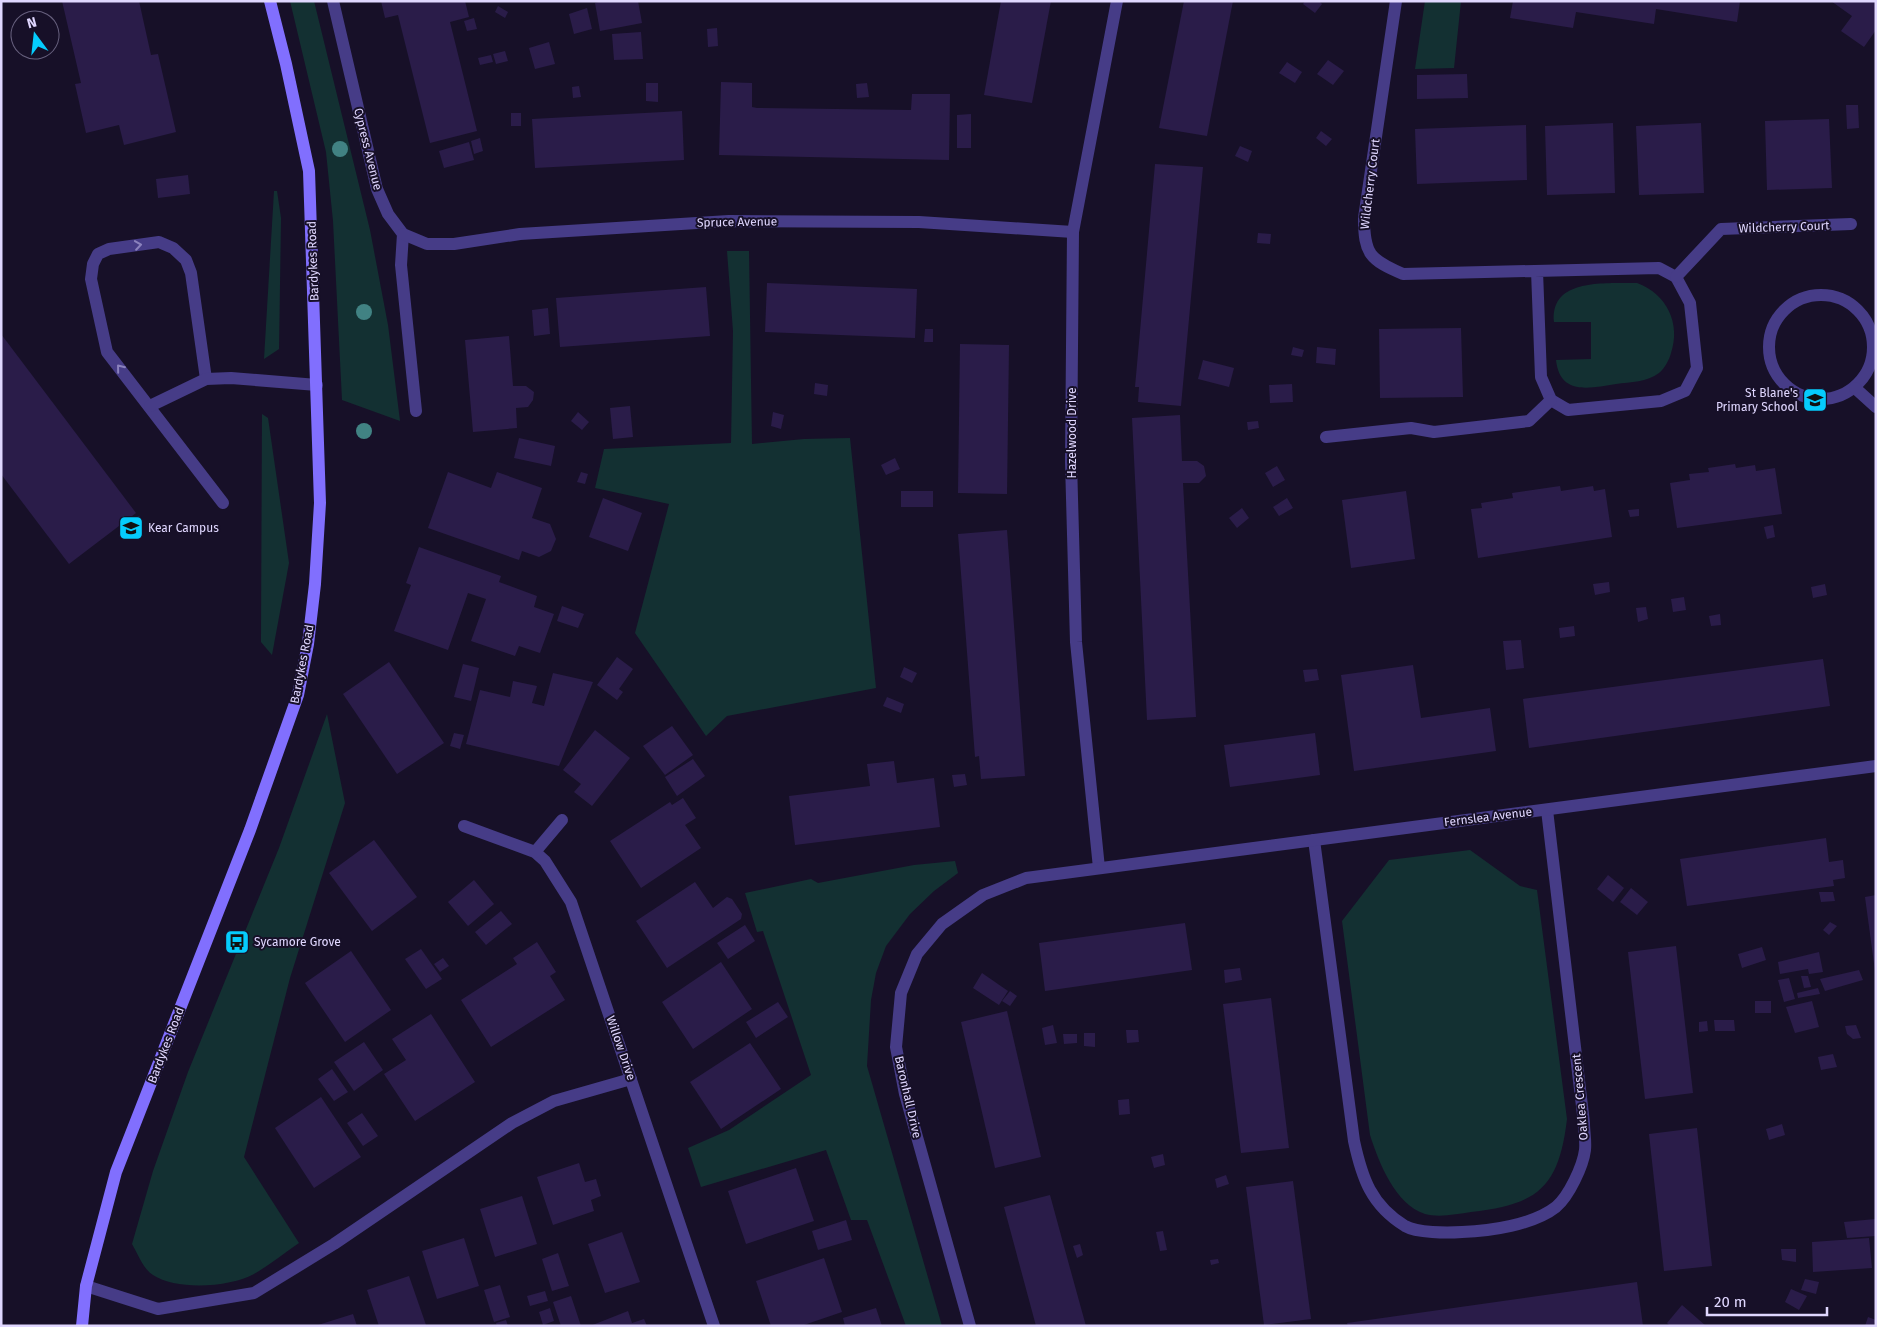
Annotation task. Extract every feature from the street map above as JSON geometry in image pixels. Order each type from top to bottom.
[{"type":"main road","name":"Bardykes Road","points":[[82,1326],[86,1286],[116,1172],[250,830],[298,695],[308,644],[316,584],[320,503],[310,171],[270,1]]},
{"type":"street","name":"Cypress Avenue","points":[[333,1],[377,189],[388,214],[403,234]]},
{"type":"street","name":"Hazelwood Drive","points":[[1100,868],[1076,642],[1071,462],[1073,232],[1117,1]]},
{"type":"street","name":"Wildcherry Court","points":[[1396,1],[1364,218],[1364,242],[1378,264],[1403,274],[1659,268],[1676,276],[1721,229],[1851,224]]},
{"type":"street","name":"Spruce Avenue","points":[[403,234],[427,244],[454,244],[520,234],[729,221],[919,222],[1073,232]]},
{"type":"street","points":[[403,234],[401,265],[416,412]]},
{"type":"street","points":[[206,379],[191,272],[186,260],[173,248],[159,242],[109,250],[98,254],[93,264],[91,279],[107,352],[223,503]]},
{"type":"street","points":[[1537,271],[1541,377],[1551,400],[1568,410],[1661,401],[1685,392],[1697,368],[1690,303],[1676,276]]},
{"type":"street","points":[[1823,294],[1848,301],[1866,318],[1874,342],[1870,368],[1855,388],[1832,399],[1806,398],[1784,385],[1771,364],[1769,339],[1779,315],[1798,299],[1823,294]]},
{"type":"street","points":[[150,406],[206,379],[231,378],[317,385]]},
{"type":"street","points":[[1855,388],[1876,407]]},
{"type":"street","points":[[1326,437],[1411,428],[1434,432],[1529,421],[1551,400]]},
{"type":"street","name":"Fernslea Avenue","points":[[1100,868],[1876,766]]},
{"type":"street","name":"Oaklea Crescent","points":[[1314,840],[1354,1141],[1361,1174],[1379,1204],[1407,1227],[1442,1233],[1483,1232],[1523,1223],[1556,1206],[1577,1176],[1585,1150],[1584,1123],[1548,810]]},
{"type":"street","points":[[464,826],[535,852],[562,820]]},
{"type":"street","name":"Willow Drive","points":[[535,852],[545,862],[571,902],[714,1326]]},
{"type":"street","name":"Baronhall Drive","points":[[970,1326],[905,1094],[896,1047],[901,993],[916,954],[942,924],[983,895],[1026,878],[1100,868]]},
{"type":"street","points":[[86,1286],[158,1309],[254,1294],[304,1264],[512,1123],[554,1101],[631,1079]]},
{"type":"green space","points":[[290,1],[314,1],[370,230],[388,325],[400,421],[342,400],[333,221],[326,152]]},
{"type":"green space","points":[[1425,1],[1461,1],[1454,68],[1415,69]]},
{"type":"green space","points":[[274,191],[277,191],[281,218],[279,349],[264,359]]},
{"type":"green space","points":[[727,251],[749,251],[752,444],[804,439],[850,438],[876,688],[727,716],[706,736],[635,633],[669,504],[595,488],[604,449],[731,443],[733,331]]},
{"type":"green space","points":[[1637,283],[1656,294],[1664,302],[1673,321],[1674,342],[1665,366],[1659,373],[1649,378],[1596,387],[1578,387],[1563,380],[1556,360],[1591,359],[1591,322],[1554,322],[1555,307],[1561,297],[1571,290],[1583,286]]},
{"type":"green space","points":[[262,414],[268,418],[289,563],[272,655],[261,642]]},
{"type":"green space","points":[[327,714],[345,803],[290,978],[244,1157],[299,1243],[254,1274],[232,1282],[189,1285],[163,1280],[146,1269],[132,1244],[153,1171],[188,1072],[279,848]]},
{"type":"green space","points":[[1470,850],[1520,886],[1537,890],[1567,1119],[1558,1161],[1551,1176],[1541,1188],[1529,1197],[1494,1209],[1436,1216],[1414,1209],[1397,1192],[1383,1170],[1370,1135],[1342,921],[1389,860]]},
{"type":"green space","points":[[955,861],[958,873],[934,891],[910,914],[886,946],[876,973],[871,1000],[867,1066],[942,1326],[906,1326],[867,1220],[851,1220],[826,1150],[701,1187],[688,1148],[729,1130],[811,1075],[763,931],[757,932],[745,893],[811,879],[818,883],[914,865]]},
{"type":"building","points":[[62,1],[139,1],[151,55],[158,54],[176,132],[124,145],[119,125],[86,133],[75,84],[81,83]]},
{"type":"building","points":[[381,1],[465,1],[469,17],[450,22],[477,131],[430,143],[398,15],[385,18]]},
{"type":"building","points":[[602,1],[638,1],[642,23],[600,31],[595,3]]},
{"type":"building","points":[[1001,1],[1051,1],[1032,103],[984,95]]},
{"type":"building","points":[[1184,1],[1233,1],[1207,136],[1159,128]]},
{"type":"building","points":[[1305,1],[1319,1],[1322,4],[1315,13],[1303,4]]},
{"type":"building","points":[[1513,1],[1740,1],[1737,22],[1656,9],[1654,24],[1576,12],[1573,28],[1510,18]]},
{"type":"building","points":[[1831,1],[1876,1],[1876,30],[1864,47],[1841,31],[1852,16]]},
{"type":"building","points":[[498,6],[508,12],[505,18],[495,12]]},
{"type":"building","points":[[587,8],[592,29],[574,34],[569,14]]},
{"type":"building","points":[[474,18],[477,29],[467,31],[464,21]]},
{"type":"building","points":[[717,28],[718,46],[708,47],[707,29]]},
{"type":"building","points":[[641,32],[643,59],[614,60],[612,34]]},
{"type":"building","points":[[549,42],[555,64],[535,69],[529,48]]},
{"type":"building","points":[[505,51],[508,61],[496,64],[493,54]]},
{"type":"building","points":[[491,55],[493,62],[480,65],[478,58]]},
{"type":"building","points":[[1328,60],[1344,71],[1333,85],[1317,74]]},
{"type":"building","points":[[1287,62],[1302,72],[1295,83],[1279,73]]},
{"type":"building","points":[[1467,74],[1468,98],[1417,99],[1417,75]]},
{"type":"building","points":[[721,82],[752,83],[752,107],[757,108],[911,110],[912,94],[950,94],[949,160],[719,155]]},
{"type":"building","points":[[646,83],[658,83],[658,102],[646,101]]},
{"type":"building","points":[[867,83],[869,97],[857,98],[856,84]]},
{"type":"building","points":[[579,86],[581,97],[573,98],[572,87]]},
{"type":"building","points":[[1846,105],[1858,105],[1859,128],[1847,129]]},
{"type":"building","points":[[682,111],[684,160],[535,168],[532,119]]},
{"type":"building","points":[[511,113],[521,113],[521,126],[511,126]]},
{"type":"building","points":[[971,114],[971,148],[957,148],[957,115]]},
{"type":"building","points":[[1829,119],[1832,188],[1767,190],[1765,121]]},
{"type":"building","points":[[1613,123],[1615,193],[1547,195],[1545,126]]},
{"type":"building","points":[[1701,123],[1704,193],[1639,195],[1636,126]]},
{"type":"building","points":[[1526,125],[1527,180],[1417,184],[1415,129]]},
{"type":"building","points":[[1321,131],[1332,139],[1326,146],[1316,138]]},
{"type":"building","points":[[480,138],[483,151],[474,154],[471,141]]},
{"type":"building","points":[[469,142],[474,160],[444,168],[439,151]]},
{"type":"building","points":[[1240,146],[1252,151],[1248,162],[1235,156]]},
{"type":"building","points":[[1155,164],[1203,167],[1181,406],[1138,402],[1139,387],[1135,387]]},
{"type":"building","points":[[188,175],[190,194],[158,198],[156,179]]},
{"type":"building","points":[[1258,233],[1271,234],[1270,244],[1257,243]]},
{"type":"building","points":[[767,283],[917,289],[915,338],[765,332]]},
{"type":"building","points":[[706,287],[710,336],[560,347],[556,298]]},
{"type":"building","points":[[548,308],[550,334],[534,336],[532,310]]},
{"type":"building","points":[[1461,328],[1463,397],[1380,398],[1379,329]]},
{"type":"building","points":[[925,329],[933,329],[933,342],[924,342]]},
{"type":"building","name":"Kear Campus","points":[[1,334],[136,513],[69,564],[1,474]]},
{"type":"building","points":[[509,336],[513,386],[526,386],[534,392],[533,400],[528,407],[516,408],[517,428],[473,432],[465,340]]},
{"type":"building","points":[[960,344],[1009,345],[1007,494],[958,493]]},
{"type":"building","points":[[1293,347],[1304,350],[1302,357],[1291,355]]},
{"type":"building","points":[[1317,347],[1336,349],[1335,365],[1316,363]]},
{"type":"building","points":[[1203,360],[1234,368],[1229,387],[1198,379]]},
{"type":"building","points":[[815,383],[828,385],[827,396],[814,394]]},
{"type":"building","points":[[1292,384],[1293,402],[1270,403],[1269,385]]},
{"type":"building","points":[[630,406],[633,437],[613,439],[610,408]]},
{"type":"building","points":[[578,412],[589,422],[582,430],[571,421]]},
{"type":"building","points":[[773,412],[784,415],[781,429],[771,426]]},
{"type":"building","points":[[1180,415],[1182,461],[1197,461],[1204,466],[1206,476],[1199,483],[1183,483],[1196,717],[1147,720],[1132,418]]},
{"type":"building","points":[[1258,421],[1259,428],[1248,430],[1247,422]]},
{"type":"building","points":[[519,438],[555,446],[551,466],[514,458]]},
{"type":"building","points":[[895,458],[900,469],[886,475],[881,465]]},
{"type":"building","points":[[1735,464],[1736,468],[1755,465],[1756,471],[1775,468],[1782,514],[1677,528],[1670,483],[1690,480],[1689,474],[1709,472],[1708,468]]},
{"type":"building","points":[[1277,466],[1285,480],[1273,487],[1265,473]]},
{"type":"building","points":[[448,472],[491,488],[497,472],[542,488],[532,518],[550,524],[556,539],[551,551],[539,557],[522,551],[519,560],[428,528]]},
{"type":"building","points":[[581,472],[588,474],[585,484],[577,482]]},
{"type":"building","points":[[1560,486],[1561,491],[1593,486],[1594,491],[1605,489],[1612,537],[1478,558],[1471,509],[1482,508],[1481,503],[1513,498],[1512,493]]},
{"type":"building","points":[[901,491],[933,491],[933,507],[901,507]]},
{"type":"building","points":[[1406,491],[1415,559],[1351,568],[1342,500]]},
{"type":"building","points":[[603,498],[642,513],[628,551],[589,537]]},
{"type":"building","points":[[1287,498],[1293,508],[1279,516],[1273,507]]},
{"type":"building","points":[[1242,508],[1249,518],[1237,528],[1229,518]]},
{"type":"building","points":[[1639,509],[1639,516],[1630,517],[1628,510]]},
{"type":"building","points":[[1773,525],[1775,537],[1767,539],[1764,527]]},
{"type":"building","points":[[1007,530],[1025,776],[981,779],[979,756],[975,757],[958,534]]},
{"type":"building","points":[[419,547],[501,576],[499,582],[537,596],[534,607],[554,614],[540,653],[519,646],[515,656],[471,641],[486,599],[468,593],[448,650],[394,631],[411,585],[406,583]]},
{"type":"building","points":[[1609,582],[1610,592],[1595,595],[1593,584]]},
{"type":"building","points":[[1825,584],[1827,595],[1813,598],[1811,587]]},
{"type":"building","points":[[1684,597],[1686,610],[1673,612],[1671,599]]},
{"type":"building","points":[[562,606],[584,614],[578,628],[557,621]]},
{"type":"building","points":[[1646,607],[1648,619],[1638,622],[1636,608]]},
{"type":"building","points":[[1720,614],[1721,625],[1711,626],[1709,616]]},
{"type":"building","points":[[1574,626],[1575,636],[1560,638],[1559,628]]},
{"type":"building","points":[[1521,640],[1524,668],[1506,670],[1503,641]]},
{"type":"building","points":[[617,657],[633,669],[619,689],[623,692],[617,700],[597,685]]},
{"type":"building","points":[[1823,659],[1830,706],[1529,748],[1523,699]]},
{"type":"building","points":[[389,662],[444,743],[397,774],[343,694]]},
{"type":"building","points":[[463,664],[479,668],[471,701],[454,697]]},
{"type":"building","points":[[1413,665],[1421,718],[1490,708],[1496,751],[1354,771],[1341,675]]},
{"type":"building","points":[[904,667],[917,673],[912,683],[900,677]]},
{"type":"building","points":[[1317,669],[1319,680],[1305,682],[1303,670]]},
{"type":"building","points":[[553,673],[593,682],[559,766],[466,744],[480,690],[510,697],[513,681],[537,686],[532,703],[544,706]]},
{"type":"building","points":[[887,697],[904,704],[901,713],[883,706]]},
{"type":"building","points":[[672,726],[693,755],[665,775],[643,746]]},
{"type":"building","points":[[595,730],[630,758],[592,806],[574,792],[581,784],[563,770]]},
{"type":"building","points":[[454,733],[464,735],[460,749],[450,746]]},
{"type":"building","points":[[1315,733],[1320,775],[1230,787],[1224,745]]},
{"type":"building","points":[[693,759],[705,776],[677,796],[665,777]]},
{"type":"building","points":[[894,761],[897,783],[934,778],[940,827],[795,845],[789,796],[870,786],[867,764]]},
{"type":"building","points":[[965,774],[967,785],[954,787],[952,775]]},
{"type":"building","points":[[683,798],[696,818],[685,825],[701,848],[641,888],[610,841],[670,802],[672,805]]},
{"type":"building","points":[[1826,838],[1829,862],[1843,860],[1845,878],[1833,880],[1834,886],[1687,906],[1680,859]]},
{"type":"building","points":[[374,840],[417,897],[372,931],[329,873]]},
{"type":"building","points":[[1608,875],[1624,888],[1613,902],[1597,889]]},
{"type":"building","points":[[474,880],[494,904],[468,926],[448,902]]},
{"type":"building","points":[[695,882],[713,908],[727,897],[732,899],[742,914],[741,919],[667,968],[636,921]]},
{"type":"building","points":[[1631,888],[1648,902],[1637,915],[1620,902]]},
{"type":"building","points":[[1819,892],[1833,892],[1835,901],[1821,902]]},
{"type":"building","points":[[1876,895],[1876,971],[1875,971],[1865,897]]},
{"type":"building","points":[[501,911],[512,924],[486,945],[475,932]]},
{"type":"building","points":[[1830,922],[1837,926],[1829,935],[1823,930]]},
{"type":"building","points":[[1185,923],[1192,970],[1045,991],[1039,943]]},
{"type":"building","points":[[745,925],[755,941],[728,959],[717,943]]},
{"type":"building","points":[[537,942],[556,972],[550,976],[565,1000],[491,1047],[461,1000],[517,964],[513,958]]},
{"type":"building","points":[[1676,946],[1693,1093],[1645,1099],[1628,952]]},
{"type":"building","points":[[1762,947],[1766,960],[1742,968],[1738,954]]},
{"type":"building","points":[[421,949],[442,979],[426,989],[405,959]]},
{"type":"building","points":[[351,951],[391,1010],[345,1042],[305,983]]},
{"type":"building","points":[[1819,952],[1823,972],[1809,974],[1808,969],[1780,974],[1778,962]]},
{"type":"building","points":[[443,958],[449,966],[440,972],[434,964]]},
{"type":"building","points":[[721,962],[752,1009],[693,1049],[662,1002]]},
{"type":"building","points":[[1240,968],[1242,980],[1225,983],[1224,970]]},
{"type":"building","points":[[1859,970],[1863,980],[1825,991],[1820,979]]},
{"type":"building","points":[[982,973],[1008,991],[999,1005],[973,988]]},
{"type":"building","points":[[1801,976],[1808,976],[1811,987],[1804,988]]},
{"type":"building","points":[[1789,978],[1795,999],[1784,1002],[1778,980]]},
{"type":"building","points":[[1818,988],[1820,994],[1798,998],[1797,993]]},
{"type":"building","points":[[1010,991],[1017,996],[1010,1006],[1002,1001]]},
{"type":"building","points":[[1271,998],[1289,1148],[1241,1153],[1223,1004]]},
{"type":"building","points":[[1755,1001],[1771,1001],[1771,1013],[1755,1013]]},
{"type":"building","points":[[1812,1001],[1819,1027],[1795,1033],[1786,1007]]},
{"type":"building","points":[[778,1002],[788,1017],[756,1038],[746,1022]]},
{"type":"building","points":[[1007,1011],[1041,1157],[995,1168],[961,1022]]},
{"type":"building","points":[[431,1014],[475,1082],[415,1121],[384,1074],[406,1060],[392,1039]]},
{"type":"building","points":[[1714,1020],[1734,1020],[1735,1031],[1715,1031]]},
{"type":"building","points":[[1707,1021],[1708,1031],[1699,1032],[1699,1022]]},
{"type":"building","points":[[1053,1025],[1057,1043],[1045,1045],[1042,1028]]},
{"type":"building","points":[[1856,1025],[1861,1038],[1853,1039],[1847,1034],[1845,1026]]},
{"type":"building","points":[[1126,1030],[1138,1030],[1139,1042],[1127,1043]]},
{"type":"building","points":[[1084,1033],[1095,1033],[1095,1047],[1084,1046]]},
{"type":"building","points":[[1063,1034],[1077,1034],[1077,1043],[1064,1044]]},
{"type":"building","points":[[364,1042],[383,1070],[354,1091],[334,1062]]},
{"type":"building","points":[[750,1043],[781,1089],[721,1129],[690,1082]]},
{"type":"building","points":[[1833,1054],[1837,1067],[1821,1070],[1818,1057]]},
{"type":"building","points":[[332,1069],[348,1092],[334,1101],[318,1079]]},
{"type":"building","points":[[321,1097],[361,1157],[314,1188],[275,1128]]},
{"type":"building","points":[[1129,1099],[1130,1114],[1119,1115],[1118,1100]]},
{"type":"building","points":[[362,1113],[378,1136],[363,1146],[347,1123]]},
{"type":"building","points":[[1782,1124],[1785,1135],[1769,1140],[1766,1129]]},
{"type":"building","points":[[1697,1128],[1712,1266],[1664,1271],[1649,1134]]},
{"type":"building","points":[[1163,1154],[1165,1165],[1154,1168],[1151,1157]]},
{"type":"building","points":[[579,1163],[585,1182],[596,1179],[601,1196],[591,1200],[594,1211],[553,1225],[537,1177]]},
{"type":"building","points":[[796,1168],[814,1221],[746,1244],[728,1191]]},
{"type":"building","points":[[1226,1175],[1229,1184],[1217,1188],[1215,1179]]},
{"type":"building","points":[[1293,1181],[1311,1319],[1264,1325],[1246,1187]]},
{"type":"building","points":[[1050,1195],[1086,1326],[1036,1326],[1004,1207]]},
{"type":"building","points":[[522,1196],[537,1244],[495,1257],[480,1209]]},
{"type":"building","points":[[1875,1219],[1876,1236],[1847,1238],[1844,1222]]},
{"type":"building","points":[[846,1220],[852,1240],[818,1250],[812,1231]]},
{"type":"building","points":[[1163,1231],[1167,1250],[1160,1251],[1156,1232]]},
{"type":"building","points":[[622,1232],[640,1282],[605,1293],[588,1244]]},
{"type":"building","points":[[464,1238],[479,1286],[437,1299],[422,1251]]},
{"type":"building","points":[[1869,1238],[1872,1268],[1813,1272],[1812,1242]]},
{"type":"building","points":[[1080,1244],[1083,1255],[1077,1258],[1073,1246]]},
{"type":"building","points":[[1781,1249],[1796,1249],[1796,1262],[1782,1260]]},
{"type":"building","points":[[558,1253],[569,1286],[552,1291],[542,1259]]},
{"type":"building","points":[[824,1258],[842,1312],[801,1326],[771,1326],[756,1281]]},
{"type":"building","points":[[1218,1259],[1219,1263],[1211,1265],[1210,1260]]},
{"type":"building","points":[[409,1276],[426,1325],[379,1326],[367,1290]]},
{"type":"building","points":[[1805,1279],[1819,1282],[1816,1294],[1801,1290]]},
{"type":"building","points":[[1637,1282],[1643,1326],[1348,1326],[1347,1323]]},
{"type":"building","points":[[500,1285],[510,1317],[494,1322],[484,1290]]},
{"type":"building","points":[[1791,1289],[1807,1296],[1799,1310],[1785,1302]]},
{"type":"building","points":[[545,1291],[548,1301],[530,1306],[527,1296]]},
{"type":"building","points":[[571,1296],[581,1326],[561,1326],[553,1302]]},
{"type":"building","points":[[1682,1305],[1706,1326],[1670,1326],[1667,1323]]},
{"type":"building","points":[[550,1308],[554,1321],[543,1325],[539,1312]]},
{"type":"building","points":[[876,1308],[882,1326],[845,1326],[843,1318]]},
{"type":"building","points":[[628,1311],[632,1323],[644,1319],[647,1326],[590,1326]]},
{"type":"building","points":[[353,1314],[357,1326],[318,1326],[318,1325]]},
{"type":"building","points":[[1868,1317],[1876,1320],[1873,1326],[1865,1326]]},
{"type":"building","points":[[506,1320],[508,1326],[497,1326],[496,1323]]},
{"type":"place","name":"St Blane's Primary School","points":[[1815,400]]},
{"type":"place","name":"Kear Campus","points":[[131,528]]},
{"type":"place","name":"Sycamore Grove","points":[[237,942]]}]
